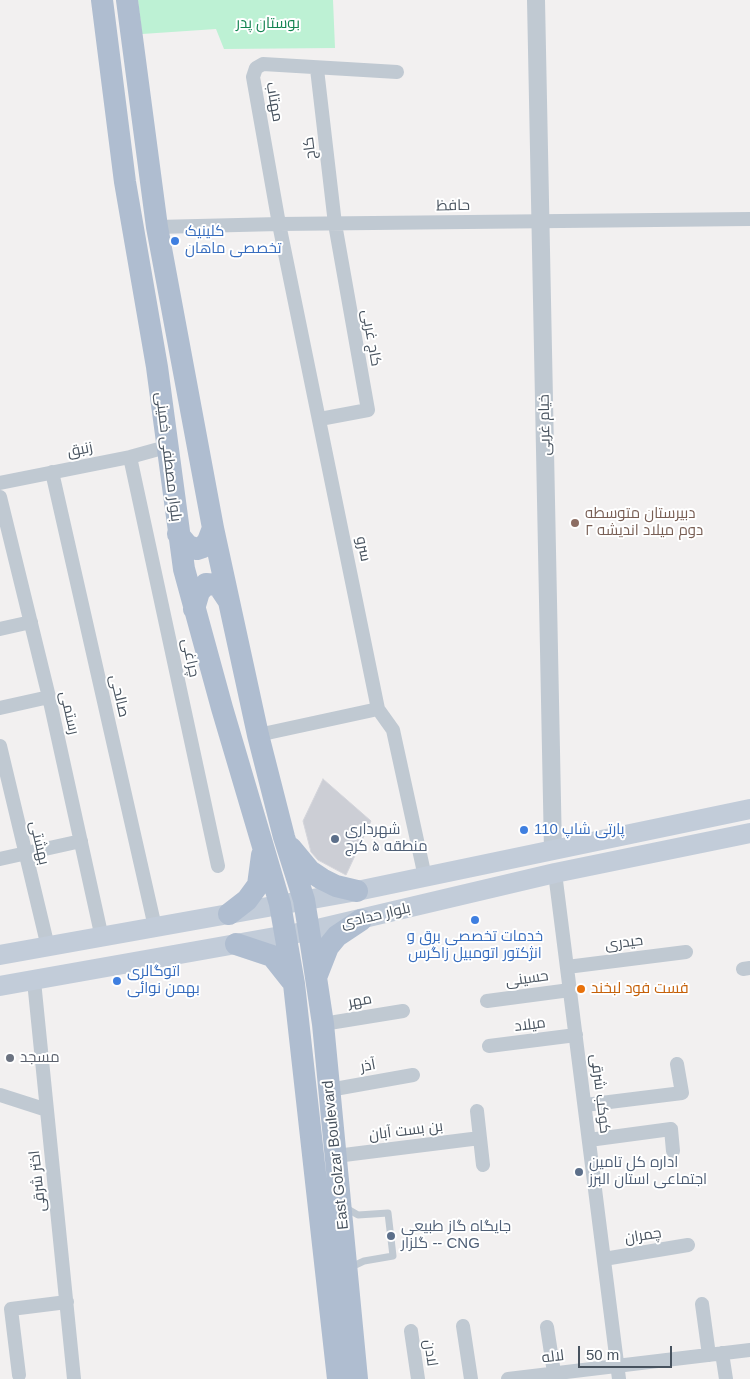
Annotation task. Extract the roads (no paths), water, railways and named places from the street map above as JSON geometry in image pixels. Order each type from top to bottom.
[{"type":"main road","name":"بلوار مصطفی خمینی","points":[[102,0],[125,182],[157,367],[178,534],[194,609],[280,904],[285,935]]},
{"type":"main road","name":"بلوار مصطفی خمینی","points":[[127,0],[157,227],[213,528],[258,735],[284,837],[304,900],[309,931]]},
{"type":"main road","points":[[178,534],[188,546],[197,549],[208,541],[213,528]]},
{"type":"main road","points":[[194,609],[199,592],[206,584],[218,585],[228,600]]},
{"type":"main road","name":"بلوار حدادی","points":[[0,955],[357,891],[750,809]]},
{"type":"main road","name":"بلوار حدادی","points":[[0,986],[309,931],[555,873],[750,833]]},
{"type":"main road","points":[[284,837],[310,871],[336,886],[357,891]]},
{"type":"main road","points":[[229,914],[247,900],[258,885],[262,865],[262,841]]},
{"type":"main road","points":[[316,979],[327,948],[337,936],[361,920]]},
{"type":"main road","name":"East Golzar Boulevard","points":[[309,931],[323,1024],[357,1379]]},
{"type":"main road","name":"East Golzar Boulevard","points":[[285,935],[294,984],[338,1379]]},
{"type":"main road","points":[[236,944],[272,956],[294,984]]},
{"type":"street","name":"خیام غربی","points":[[536,0],[553,850]]},
{"type":"street","name":"مهتاب","points":[[279,224],[253,77],[256,68],[262,64],[317,69],[397,72]]},
{"type":"street","name":"کاج","points":[[317,69],[335,224]]},
{"type":"street","name":"حافظ","points":[[157,227],[750,218]]},
{"type":"street","name":"سرو","points":[[279,224],[378,709],[392,730],[425,877]]},
{"type":"street","name":"کاج غربی","points":[[320,419],[368,410],[335,224]]},
{"type":"street","name":"زنبق","points":[[0,482],[130,457],[166,447]]},
{"type":"street","name":"چراغی","points":[[130,457],[218,866]]},
{"type":"street","name":"صالحی","points":[[52,472],[155,927]]},
{"type":"street","name":"رستمی","points":[[0,497],[31,622],[102,938]]},
{"type":"street","points":[[0,629],[31,622]]},
{"type":"street","points":[[0,708],[48,697]]},
{"type":"street","points":[[258,735],[378,709]]},
{"type":"street","name":"بهشتی","points":[[0,746],[48,946]]},
{"type":"street","points":[[0,859],[81,841]]},
{"type":"street","name":"کوکب شرقی","points":[[555,873],[619,1373]]},
{"type":"street","name":"حیدری","points":[[567,967],[686,952]]},
{"type":"street","name":"اختر شرقی","points":[[34,981],[74,1379]]},
{"type":"street","name":"حسینی","points":[[487,1001],[570,990]]},
{"type":"street","name":"مهر","points":[[323,1024],[403,1011]]},
{"type":"street","name":"میلاد","points":[[489,1046],[576,1036]]},
{"type":"street","points":[[585,1105],[682,1093],[677,1064]]},
{"type":"street","name":"آذر","points":[[329,1090],[414,1075]]},
{"type":"street","points":[[0,1094],[47,1110]]},
{"type":"street","points":[[476,1111],[483,1165]]},
{"type":"street","points":[[589,1140],[671,1130],[673,1152]]},
{"type":"street","name":"بن بست آبان","points":[[336,1156],[480,1138]]},
{"type":"street","name":"چمران","points":[[604,1259],[688,1245]]},
{"type":"street","points":[[19,1375],[11,1309],[67,1302]]},
{"type":"street","points":[[702,1304],[716,1354],[726,1379]]},
{"type":"street","points":[[463,1326],[471,1379]]},
{"type":"street","points":[[547,1327],[555,1376]]},
{"type":"street","name":"لادن","points":[[411,1331],[418,1379]]},
{"type":"street","name":"لاله","points":[[508,1379],[619,1373],[716,1354],[750,1350]]},
{"type":"lane","points":[[341,1205],[358,1215],[388,1213],[394,1256],[364,1261],[347,1269]]},
{"type":"place","name":"کلینیک تخصصی ماهان","points":[[175,241]]},
{"type":"place","name":"دبیرستان متوسطه دوم میلاد اندیشه ۲","points":[[575,523]]},
{"type":"place","name":"پارتی شاپ 110","points":[[524,830]]},
{"type":"place","name":"شهرداری منطقه ۵ کرج","points":[[335,839]]},
{"type":"place","name":"خدمات تخصصی برق و انژکتور اتومبیل زاگرس","points":[[475,920]]},
{"type":"place","name":"اتوگالری بهمن نوائی","points":[[117,981]]},
{"type":"place","name":"فست فود لبخند","points":[[581,989]]},
{"type":"place","name":"مسجد","points":[[10,1058]]},
{"type":"place","name":"اداره کل تامین اجتماعی استان البرز","points":[[579,1172]]},
{"type":"place","name":"جایگاه گاز طبیعی گلزار -- CNG","points":[[391,1236]]},
{"type":"park label","name":"بوستان پدر","points":[[268,24]]}]
